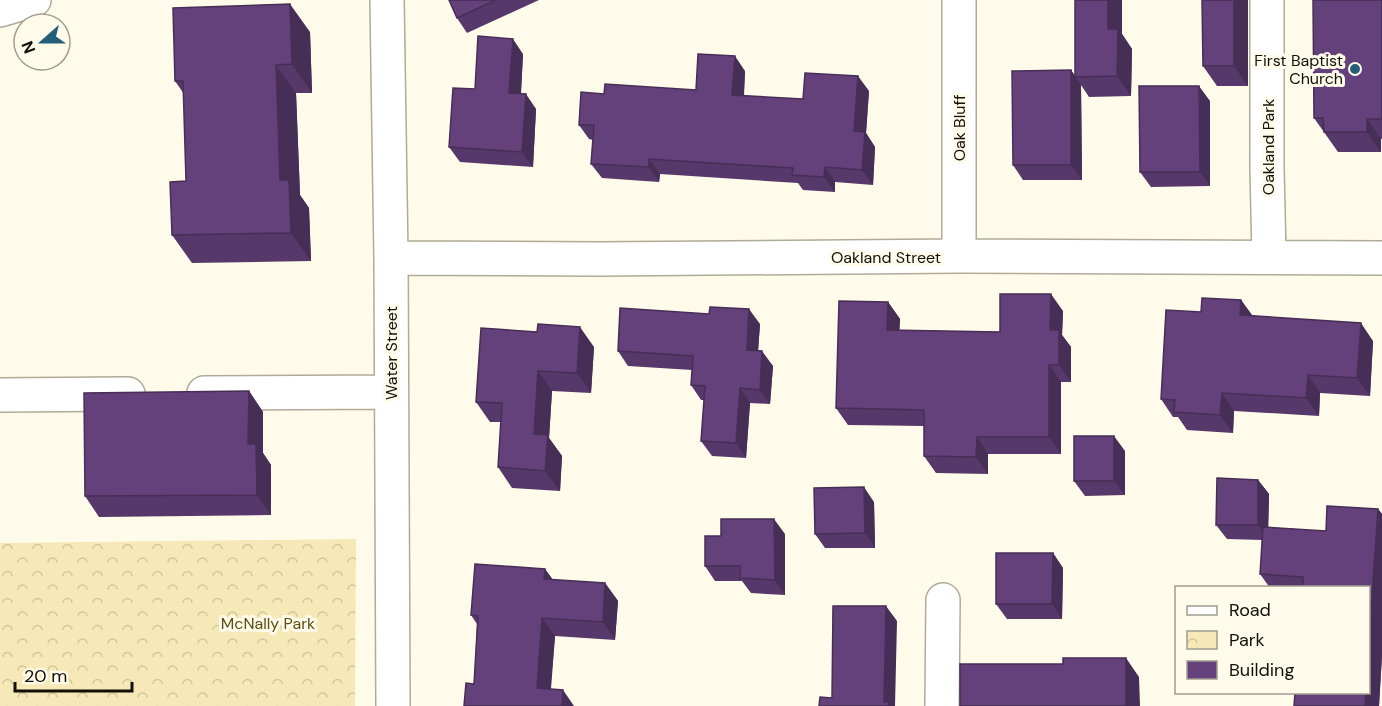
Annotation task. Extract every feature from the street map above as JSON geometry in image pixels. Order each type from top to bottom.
[{"type":"street","points":[[0,10],[34,0]]},
{"type":"street","name":"Water Street","points":[[387,0],[391,258],[393,706]]},
{"type":"street","name":"Oak Bluff","points":[[958,256],[959,0]]},
{"type":"street","name":"Oakland Park","points":[[1268,0],[1269,257]]},
{"type":"street","name":"Oakland Street","points":[[391,258],[958,256],[1382,258]]},
{"type":"street","points":[[0,395],[391,392]]},
{"type":"street","points":[[942,706],[943,600]]},
{"type":"green space","name":"McNally Park","points":[[356,539],[355,706],[0,706],[0,543]]},
{"type":"building","points":[[449,0],[496,0],[457,18]]},
{"type":"building","points":[[1075,0],[1108,0],[1108,29],[1118,29],[1117,76],[1075,77]]},
{"type":"building","points":[[1202,0],[1234,0],[1234,66],[1203,66]]},
{"type":"building","name":"First Baptist Church","points":[[1313,0],[1382,0],[1382,119],[1367,119],[1367,132],[1324,132],[1323,118],[1314,118]]},
{"type":"building","points":[[290,4],[292,64],[276,65],[280,180],[289,180],[291,233],[172,235],[170,182],[186,181],[183,81],[175,81],[173,8]]},
{"type":"building","points":[[478,36],[513,39],[509,93],[526,94],[522,152],[449,147],[453,88],[475,89]]},
{"type":"building","points":[[698,54],[735,56],[732,95],[803,99],[805,73],[858,76],[854,131],[865,132],[862,170],[825,167],[824,177],[792,175],[793,168],[649,159],[649,167],[591,164],[594,125],[579,125],[581,92],[604,94],[605,84],[696,90]]},
{"type":"building","points":[[1071,70],[1071,165],[1013,165],[1012,71]]},
{"type":"building","points":[[1139,86],[1199,86],[1200,172],[1140,172]]},
{"type":"building","points":[[1000,294],[1051,294],[1050,330],[1059,330],[1059,365],[1049,365],[1049,437],[977,437],[976,457],[924,456],[924,410],[836,408],[839,301],[888,302],[887,330],[1000,332]]},
{"type":"building","points":[[1202,298],[1241,300],[1240,315],[1361,323],[1357,378],[1308,375],[1306,398],[1222,393],[1220,415],[1174,412],[1175,400],[1161,399],[1166,310],[1201,312]]},
{"type":"building","points":[[710,307],[749,309],[747,350],[762,351],[760,390],[740,388],[736,443],[701,441],[705,386],[691,385],[693,356],[618,351],[620,308],[709,314]]},
{"type":"building","points":[[538,324],[580,327],[577,373],[538,371],[534,434],[548,435],[545,471],[498,467],[502,403],[476,402],[481,328],[537,332]]},
{"type":"building","points":[[249,391],[248,444],[256,444],[257,495],[85,496],[84,393]]},
{"type":"building","points":[[1074,436],[1114,436],[1114,481],[1074,481]]},
{"type":"building","points":[[1217,478],[1258,480],[1258,525],[1216,525]]},
{"type":"building","points":[[864,487],[865,533],[815,534],[814,488]]},
{"type":"building","points":[[1327,506],[1378,509],[1370,627],[1370,586],[1303,586],[1303,577],[1260,574],[1263,527],[1326,531]]},
{"type":"building","points":[[721,519],[774,519],[775,580],[740,578],[740,566],[705,566],[705,536],[721,536]]},
{"type":"building","points":[[996,553],[1053,553],[1052,604],[996,604]]},
{"type":"building","points":[[475,564],[545,569],[544,579],[605,583],[603,622],[542,618],[537,688],[563,690],[562,706],[464,706],[466,683],[474,684],[478,616],[471,615]]},
{"type":"building","points":[[833,606],[886,606],[884,702],[889,702],[888,706],[819,706],[820,697],[832,698]]},
{"type":"building","points":[[1063,658],[1126,658],[1126,706],[960,706],[960,664],[1063,664]]},
{"type":"building","points":[[1295,694],[1366,694],[1365,706],[1294,706]]},
{"type":"place","name":"First Baptist Church","points":[[1355,69]]}]
